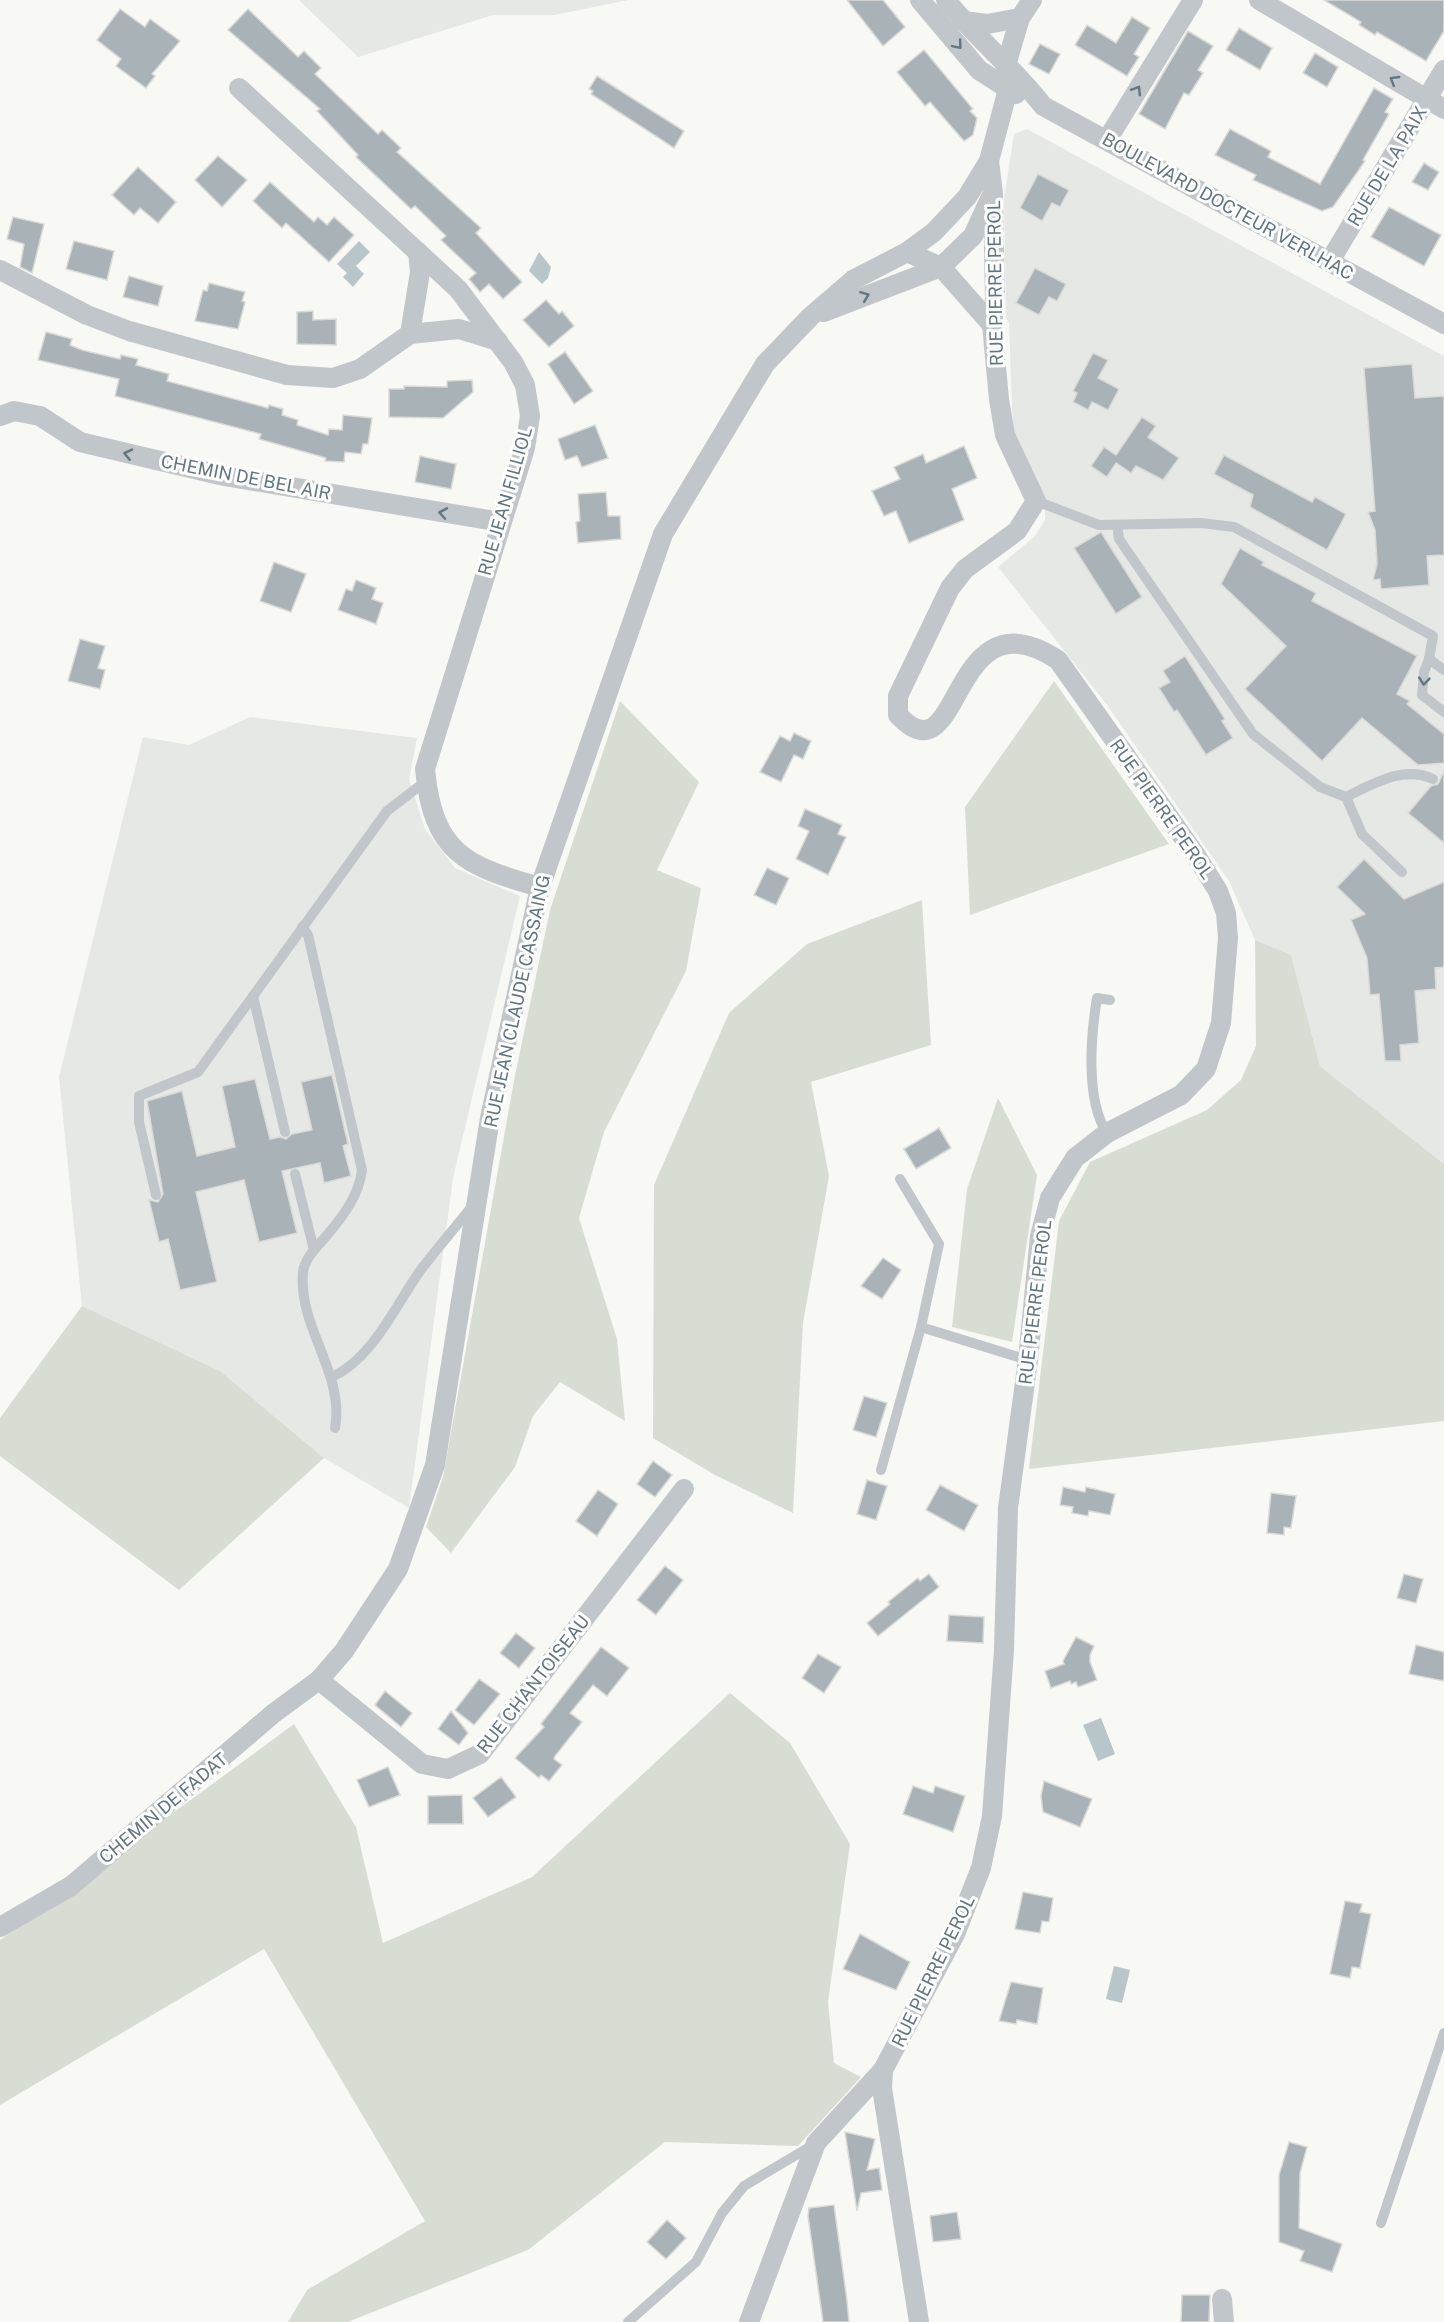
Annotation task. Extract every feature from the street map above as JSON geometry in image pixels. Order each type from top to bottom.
[{"type":"street","points":[[921,0],[979,70],[1011,77]]},
{"type":"street","points":[[946,0],[1011,77]]},
{"type":"street","name":"RUE PIERRE PEROL","points":[[919,2322],[882,2088],[884,2070],[955,1934],[981,1868],[992,1816],[1004,1650],[1008,1508],[1028,1360],[1040,1236],[1050,1198],[1075,1158],[1107,1133],[1181,1095],[1206,1069],[1221,1023],[1228,947],[1226,913],[1218,891],[1196,854],[1058,660],[1041,649],[1019,643],[1003,644],[988,651],[975,664],[948,710],[934,727],[920,731],[909,726],[898,715],[898,696],[950,588],[965,569],[1017,531],[1036,501],[1005,435],[992,325],[995,299],[993,193],[989,161],[1011,77],[1020,18],[1032,0]]},
{"type":"street","points":[[1107,140],[1193,0]]},
{"type":"street","points":[[1259,0],[1444,109]]},
{"type":"street","points":[[963,21],[987,24],[1020,18]]},
{"type":"street","name":"RUE DE LA PAIX","points":[[1330,261],[1444,70]]},
{"type":"street","name":"BOULEVARD DOCTEUR VERLHAC","points":[[1011,77],[1043,106],[1444,324]]},
{"type":"street","name":"RUE JEAN FILLIOL","points":[[239,88],[458,289],[498,341],[525,385],[530,416],[525,448],[425,769],[428,803],[441,833],[456,852],[477,866],[497,875],[540,887]]},
{"type":"street","name":"RUE JEAN CLAUDE CASSAING","points":[[319,1680],[344,1650],[398,1569],[435,1465],[490,1118],[540,887],[663,534],[765,364],[810,317],[853,280],[907,252],[934,232],[967,197],[989,161]]},
{"type":"street","name":"RUE JEAN CLAUDE CASSAING","points":[[810,317],[941,267],[973,236],[993,193]]},
{"type":"street","points":[[410,333],[420,272],[418,252]]},
{"type":"street","points":[[907,252],[941,267],[992,325]]},
{"type":"street","points":[[0,270],[87,315],[129,331],[287,375],[333,378],[360,369],[410,333],[459,329],[498,341]]},
{"type":"street","name":"CHEMIN DE BEL AIR","points":[[0,416],[14,411],[40,416],[80,442],[224,476],[501,522]]},
{"type":"street","name":"RUE CHANTOISEAU","points":[[319,1680],[422,1764],[448,1769],[480,1754],[684,1490]]},
{"type":"street","name":"CHEMIN DE FADAT","points":[[0,1927],[71,1886],[274,1713],[319,1680]]},
{"type":"street","points":[[749,2322],[816,2143],[884,2070]]},
{"type":"street","points":[[1222,2299],[1224,2322]]},
{"type":"lane","points":[[1036,501],[1099,525],[1201,523],[1234,527],[1433,636],[1424,672],[1422,695],[1444,712]]},
{"type":"lane","points":[[1117,525],[1119,539],[1254,735],[1320,787],[1346,797],[1362,834],[1402,872]]},
{"type":"lane","points":[[1429,659],[1444,670]]},
{"type":"lane","points":[[1346,797],[1378,782],[1401,775],[1418,772],[1433,779]]},
{"type":"lane","points":[[156,1194],[139,1122],[139,1096],[198,1072],[387,811],[426,781]]},
{"type":"lane","points":[[302,927],[308,935],[362,1170],[361,1181],[349,1206],[314,1250],[303,1271],[306,1305],[311,1327],[332,1377],[338,1402],[335,1428]]},
{"type":"lane","points":[[254,996],[285,1132]]},
{"type":"lane","points":[[1107,1133],[1102,1126],[1093,1085],[1090,1041],[1097,998],[1110,1000]]},
{"type":"lane","points":[[295,1174],[314,1250]]},
{"type":"lane","points":[[881,1470],[921,1327],[939,1244],[900,1179]]},
{"type":"lane","points":[[332,1377],[352,1365],[365,1351],[422,1269],[477,1200]]},
{"type":"lane","points":[[921,1327],[1028,1360]]},
{"type":"lane","points":[[1381,2223],[1444,2033]]},
{"type":"lane","points":[[628,2322],[696,2262],[722,2212],[744,2186],[816,2143]]},
{"type":"shaded area","points":[[299,0],[628,0],[555,15],[493,15],[358,57]]},
{"type":"shaded area","points":[[1027,129],[1444,356],[1444,1164],[1320,1066],[1291,956],[1255,940],[1229,881],[1107,705],[998,567],[1035,536],[1045,520],[1045,498],[1013,433],[1009,323],[1006,317],[1004,199],[1014,134]]},
{"type":"shaded area","points":[[359,241],[370,252],[356,266],[364,274],[353,287],[343,277],[347,273],[337,264]]},
{"type":"shaded area","points":[[539,252],[551,267],[548,278],[542,284],[529,271]]},
{"type":"shaded area","points":[[1054,681],[1169,844],[970,915],[965,807]]},
{"type":"shaded area","points":[[620,701],[699,782],[657,870],[701,888],[686,971],[604,1132],[579,1218],[617,1339],[625,1421],[560,1382],[533,1416],[515,1467],[451,1553],[426,1527],[443,1477],[515,1075],[550,910]]},
{"type":"shaded area","points":[[250,717],[417,738],[409,779],[425,829],[455,868],[520,896],[453,1178],[409,1508],[324,1458],[220,1371],[82,1306],[59,1077],[143,737],[189,745]]},
{"type":"shaded area","points":[[922,900],[931,1045],[811,1082],[829,1176],[803,1323],[793,1513],[715,1475],[653,1438],[654,1185],[729,1013],[807,944]]},
{"type":"shaded area","points":[[1255,940],[1291,955],[1320,1066],[1444,1164],[1444,1421],[1029,1469],[1059,1221],[1090,1162],[1207,1110],[1241,1080],[1256,1046]]},
{"type":"shaded area","points":[[998,1098],[1037,1175],[1012,1342],[952,1327],[967,1189]]},
{"type":"shaded area","points":[[82,1306],[220,1371],[324,1458],[179,1590],[0,1456],[0,1418]]},
{"type":"shaded area","points":[[730,1693],[790,1743],[850,1844],[828,2002],[834,2063],[861,2077],[798,2146],[665,2142],[528,2250],[348,2322],[288,2322],[307,2290],[425,2221],[264,1949],[0,2105],[0,1940],[294,1724],[356,1827],[383,1943],[532,1877]]},
{"type":"shaded area","points":[[1101,1718],[1115,1754],[1098,1761],[1083,1725]]},
{"type":"shaded area","points":[[1114,1966],[1130,1970],[1122,2003],[1106,1999]]},
{"type":"building","points":[[847,0],[883,0],[905,27],[883,46]]},
{"type":"building","points":[[1324,0],[1444,0],[1444,31],[1426,61],[1377,32],[1375,35],[1359,25],[1361,22]]},
{"type":"building","points":[[120,9],[145,27],[150,19],[180,41],[152,74],[155,76],[146,88],[116,66],[121,59],[97,40]]},
{"type":"building","points":[[248,9],[298,57],[304,51],[321,68],[315,74],[378,134],[382,130],[401,148],[397,152],[481,228],[476,233],[522,282],[503,299],[489,284],[480,292],[469,279],[476,273],[441,240],[446,236],[415,206],[411,209],[356,157],[358,155],[317,111],[320,109],[228,30]]},
{"type":"building","points":[[1132,17],[1150,28],[1134,54],[1139,57],[1127,76],[1075,45],[1087,25],[1116,43]]},
{"type":"building","points":[[1239,28],[1272,48],[1260,70],[1226,50]]},
{"type":"building","points":[[1188,31],[1213,46],[1198,70],[1203,73],[1189,95],[1184,93],[1165,129],[1139,114]]},
{"type":"building","points":[[1040,44],[1060,54],[1049,74],[1029,64]]},
{"type":"building","points":[[924,50],[973,109],[970,111],[977,118],[973,135],[964,141],[930,102],[925,106],[897,72]]},
{"type":"building","points":[[1315,53],[1338,67],[1327,87],[1303,73]]},
{"type":"building","points":[[597,76],[684,131],[674,148],[591,94],[593,91],[589,89]]},
{"type":"building","points":[[1374,88],[1393,99],[1385,112],[1389,114],[1363,160],[1365,161],[1333,207],[1322,211],[1253,180],[1256,175],[1215,155],[1230,129],[1271,151],[1268,157],[1320,184]]},
{"type":"building","points":[[218,156],[247,180],[222,207],[195,180]]},
{"type":"building","points":[[1424,163],[1439,172],[1428,190],[1412,182]]},
{"type":"building","points":[[138,167],[176,202],[158,223],[140,208],[134,215],[112,195]]},
{"type":"building","points":[[1038,174],[1069,190],[1060,207],[1052,203],[1042,221],[1020,208]]},
{"type":"building","points":[[270,182],[314,222],[318,217],[327,225],[334,217],[354,235],[329,262],[286,223],[282,228],[253,201]]},
{"type":"building","points":[[1389,207],[1441,235],[1424,266],[1371,237]]},
{"type":"building","points":[[13,217],[44,224],[32,273],[20,267],[24,244],[7,239]]},
{"type":"building","points":[[74,241],[114,251],[107,280],[66,269]]},
{"type":"building","points":[[1035,268],[1066,284],[1057,301],[1049,297],[1039,315],[1016,303]]},
{"type":"building","points":[[129,276],[163,286],[158,306],[123,297]]},
{"type":"building","points":[[209,283],[245,292],[242,301],[245,302],[238,329],[195,321],[203,290],[207,291]]},
{"type":"building","points":[[546,300],[559,314],[562,311],[574,326],[549,347],[523,320]]},
{"type":"building","points":[[313,311],[313,320],[336,319],[336,345],[297,344],[297,312]]},
{"type":"building","points":[[46,332],[72,339],[70,345],[82,350],[120,359],[121,355],[138,359],[136,365],[169,374],[167,381],[268,408],[269,405],[283,409],[282,415],[298,420],[297,425],[328,435],[329,429],[342,430],[343,415],[372,418],[368,444],[363,444],[361,454],[345,452],[344,462],[325,461],[326,458],[259,439],[261,434],[115,396],[119,379],[38,360]]},
{"type":"building","points":[[565,352],[593,391],[574,404],[548,364]]},
{"type":"building","points":[[1093,353],[1108,360],[1098,378],[1119,389],[1108,410],[1092,402],[1088,410],[1073,402],[1077,393],[1073,391]]},
{"type":"building","points":[[1412,364],[1415,398],[1444,396],[1444,555],[1427,556],[1429,585],[1381,589],[1380,579],[1373,580],[1377,564],[1375,530],[1368,512],[1375,511],[1364,368]]},
{"type":"building","points":[[472,380],[473,392],[443,418],[389,417],[389,389],[404,389],[404,386],[447,387],[447,381]]},
{"type":"building","points":[[1142,417],[1156,426],[1148,437],[1179,458],[1163,480],[1136,466],[1131,473],[1116,463],[1107,477],[1091,466],[1104,447],[1116,455]]},
{"type":"building","points":[[595,425],[608,458],[582,467],[577,456],[565,460],[558,439]]},
{"type":"building","points":[[964,446],[977,478],[952,489],[964,520],[909,543],[896,511],[884,516],[872,491],[900,479],[894,467],[923,454],[926,463]]},
{"type":"building","points":[[1224,455],[1312,502],[1315,497],[1346,514],[1327,550],[1250,507],[1253,495],[1214,474]]},
{"type":"building","points":[[420,456],[456,464],[451,489],[415,482]]},
{"type":"building","points":[[606,492],[608,516],[620,516],[621,539],[578,543],[576,522],[580,521],[578,494]]},
{"type":"building","points":[[1101,532],[1142,597],[1116,614],[1074,548]]},
{"type":"building","points":[[1240,548],[1264,562],[1262,565],[1316,593],[1312,601],[1417,656],[1397,694],[1410,701],[1407,704],[1444,734],[1444,763],[1418,765],[1362,718],[1322,761],[1245,689],[1286,646],[1221,584]]},
{"type":"building","points":[[274,562],[306,574],[291,612],[260,601]]},
{"type":"building","points":[[356,580],[376,588],[372,599],[383,603],[376,624],[338,610],[346,589],[352,591]]},
{"type":"building","points":[[80,639],[105,646],[98,668],[105,670],[100,689],[68,681]]},
{"type":"building","points":[[1185,656],[1225,719],[1222,721],[1233,738],[1206,755],[1177,710],[1174,712],[1159,688],[1170,682],[1163,671]]},
{"type":"building","points":[[794,733],[811,741],[803,759],[794,755],[781,782],[760,772],[780,736],[790,741]]},
{"type":"building","points":[[1444,771],[1444,843],[1408,813],[1431,786],[1438,784]]},
{"type":"building","points":[[805,809],[842,825],[838,834],[846,837],[828,875],[796,859],[809,831],[798,826]]},
{"type":"building","points":[[1364,859],[1404,899],[1444,882],[1444,967],[1435,968],[1436,989],[1415,991],[1419,1043],[1400,1045],[1401,1061],[1385,1061],[1379,994],[1370,995],[1367,958],[1351,920],[1365,914],[1337,887]]},
{"type":"building","points":[[767,868],[789,878],[776,905],[754,895]]},
{"type":"building","points":[[332,1075],[348,1144],[343,1146],[351,1176],[324,1183],[320,1163],[282,1171],[297,1233],[259,1242],[244,1180],[196,1192],[217,1282],[180,1290],[168,1239],[159,1242],[149,1200],[158,1202],[163,1194],[147,1101],[182,1091],[197,1156],[235,1147],[222,1086],[255,1079],[270,1139],[280,1137],[286,1139],[292,1134],[312,1130],[301,1082]]},
{"type":"building","points":[[939,1128],[951,1148],[916,1169],[904,1149]]},
{"type":"building","points":[[883,1258],[901,1270],[882,1299],[861,1286]]},
{"type":"building","points":[[864,1396],[887,1403],[876,1437],[853,1430]]},
{"type":"building","points":[[653,1461],[672,1475],[655,1497],[637,1484]]},
{"type":"building","points":[[867,1480],[887,1486],[876,1520],[857,1514]]},
{"type":"building","points":[[940,1485],[978,1505],[964,1531],[926,1510]]},
{"type":"building","points":[[1063,1487],[1085,1492],[1086,1487],[1115,1494],[1110,1515],[1089,1511],[1088,1516],[1072,1513],[1073,1507],[1060,1505]]},
{"type":"building","points":[[598,1490],[618,1504],[597,1536],[576,1521]]},
{"type":"building","points":[[1271,1493],[1296,1496],[1291,1528],[1284,1527],[1284,1535],[1267,1533]]},
{"type":"building","points":[[665,1566],[683,1580],[656,1615],[637,1600]]},
{"type":"building","points":[[929,1574],[939,1587],[878,1636],[867,1623],[890,1604],[888,1602],[918,1578],[920,1581]]},
{"type":"building","points":[[1404,1574],[1423,1579],[1416,1603],[1397,1598]]},
{"type":"building","points":[[949,1615],[984,1617],[983,1643],[947,1641]]},
{"type":"building","points":[[516,1633],[535,1648],[519,1668],[500,1653]]},
{"type":"building","points":[[1076,1637],[1094,1646],[1090,1662],[1097,1680],[1078,1687],[1076,1682],[1071,1684],[1070,1681],[1051,1688],[1045,1671],[1064,1664],[1063,1661]]},
{"type":"building","points":[[1416,1645],[1444,1652],[1444,1681],[1409,1674]]},
{"type":"building","points":[[601,1647],[629,1668],[607,1696],[593,1685],[570,1713],[582,1722],[555,1756],[554,1759],[562,1765],[549,1781],[541,1775],[539,1778],[515,1758],[544,1727],[541,1724]]},
{"type":"building","points":[[818,1654],[841,1667],[824,1693],[802,1678]]},
{"type":"building","points":[[479,1679],[500,1694],[474,1725],[455,1710]]},
{"type":"building","points":[[385,1691],[412,1713],[401,1727],[375,1705]]},
{"type":"building","points":[[451,1711],[468,1733],[459,1745],[438,1729]]},
{"type":"building","points":[[388,1767],[400,1795],[369,1807],[357,1780]]},
{"type":"building","points":[[501,1777],[516,1797],[488,1817],[473,1798]]},
{"type":"building","points":[[1044,1781],[1092,1799],[1080,1827],[1043,1812],[1041,1796]]},
{"type":"building","points":[[913,1786],[933,1793],[935,1786],[965,1796],[953,1832],[903,1814]]},
{"type":"building","points":[[462,1795],[463,1824],[428,1824],[428,1796]]},
{"type":"building","points":[[1023,1892],[1053,1898],[1049,1922],[1042,1921],[1040,1933],[1015,1929]]},
{"type":"building","points":[[1345,1901],[1362,1904],[1360,1912],[1371,1914],[1360,1968],[1352,1967],[1350,1978],[1330,1974]]},
{"type":"building","points":[[860,1934],[910,1962],[896,1990],[843,1969]]},
{"type":"building","points":[[1011,1982],[1043,1988],[1037,2024],[1017,2020],[1016,2024],[999,2021]]},
{"type":"building","points":[[845,2132],[875,2139],[867,2170],[879,2168],[882,2190],[861,2193],[857,2211]]},
{"type":"building","points":[[1289,2142],[1307,2147],[1300,2173],[1299,2228],[1342,2244],[1332,2272],[1300,2261],[1304,2251],[1279,2242],[1279,2175]]},
{"type":"building","points":[[834,2205],[849,2322],[823,2322],[808,2216],[809,2208]]},
{"type":"building","points":[[957,2212],[961,2239],[933,2242],[930,2216]]},
{"type":"building","points":[[667,2220],[686,2238],[666,2259],[647,2242]]},
{"type":"building","points":[[1182,2295],[1210,2295],[1209,2322],[1181,2322]]}]
